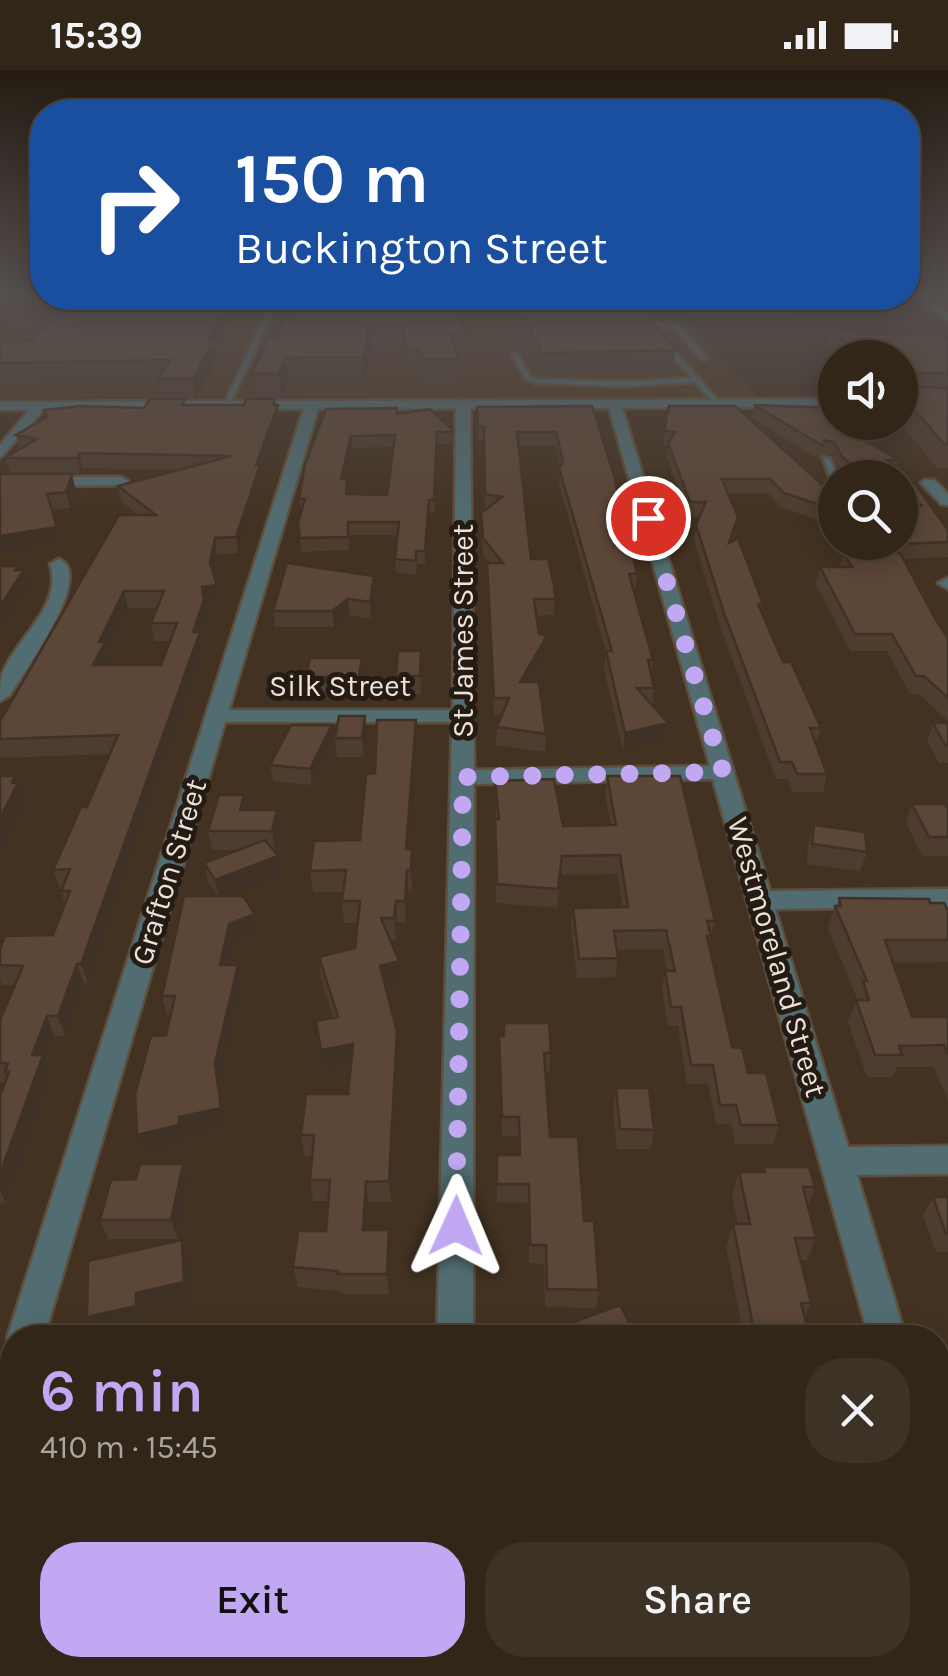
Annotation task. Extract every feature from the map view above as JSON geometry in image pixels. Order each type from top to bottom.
[{"type":"street","points":[[0,406],[463,404],[626,397],[718,404],[818,404]]},
{"type":"street","name":"Westmoreland Street","points":[[626,397],[723,772],[884,1325]]},
{"type":"street","name":"St James Street","points":[[454,1325],[463,777],[463,404]]},
{"type":"street","name":"Grafton Street","points":[[29,1325],[312,405]]},
{"type":"street","points":[[0,454],[40,406]]},
{"type":"street","points":[[0,482],[121,481]]},
{"type":"street","points":[[0,695],[58,599],[64,579],[59,564]]},
{"type":"street","name":"Silk Street","points":[[217,716],[463,716]]},
{"type":"street","points":[[463,777],[723,772]]},
{"type":"street","points":[[760,900],[948,898]]},
{"type":"street","points":[[837,1161],[948,1160]]},
{"type":"lane","points":[[226,405],[242,370]]},
{"type":"lane","points":[[524,370],[531,380],[626,397],[698,380]]},
{"type":"lane","points":[[689,370],[718,404]]},
{"type":"shaded area","points":[[0,370],[734,370],[759,397],[0,399]]},
{"type":"building","points":[[164,370],[198,370],[193,379],[158,379]]},
{"type":"building","points":[[253,370],[281,370],[279,374],[251,374]]},
{"type":"building","points":[[918,370],[948,370],[948,373],[918,373]]},
{"type":"building","points":[[918,387],[948,388],[948,444],[918,414]]},
{"type":"building","points":[[150,399],[185,399],[182,405],[244,405],[246,399],[275,399],[273,405],[278,405],[236,537],[215,538],[210,563],[217,585],[202,587],[204,600],[193,632],[200,632],[81,964],[77,964],[58,1016],[47,1016],[32,1055],[43,1055],[0,1174],[0,1096],[9,1072],[5,1072],[8,1063],[0,1063],[0,1020],[23,966],[0,965],[0,949],[5,936],[53,935],[70,891],[61,891],[70,869],[53,870],[81,807],[87,807],[118,735],[0,739],[0,721],[119,515],[156,515],[118,486],[231,456],[79,453],[77,458],[5,458],[37,439],[16,435],[47,417],[44,410],[80,406],[144,408]],"holes":[[[124,591],[164,591],[151,623],[177,623],[161,665],[93,665],[105,642],[99,642]]]},
{"type":"building","points":[[754,405],[818,407],[818,440],[824,440],[823,446]]},
{"type":"building","points":[[592,406],[614,475],[637,574],[629,574],[653,660],[648,660],[654,688],[637,688],[668,723],[625,733],[606,651],[612,651],[559,468],[563,462],[556,432],[517,432],[531,559],[548,559],[554,585],[555,599],[534,599],[539,634],[547,636],[520,682],[539,682],[546,734],[497,727],[509,698],[494,698],[487,563],[503,563],[483,538],[481,513],[502,497],[485,494],[484,427],[478,426],[477,407]]},
{"type":"building","points":[[669,406],[735,406],[818,481],[818,504],[784,493],[770,479],[722,479],[738,517],[729,543],[738,538],[763,604],[758,604],[783,662],[791,662],[821,728],[810,728],[827,774],[797,774],[792,762],[780,762],[724,613],[696,525],[706,502],[690,502],[668,443],[675,432],[664,431]]},
{"type":"building","points":[[397,408],[396,414],[430,409],[452,429],[437,432],[434,500],[429,500],[425,551],[416,551],[416,561],[395,559],[399,522],[348,522],[348,537],[300,538],[298,522],[305,499],[299,499],[305,464],[326,409]],"holes":[[[395,435],[387,495],[346,494],[347,479],[341,479],[351,436]]]},
{"type":"building","points":[[824,440],[864,440],[899,460],[846,460],[834,442]]},
{"type":"building","points":[[0,474],[72,474],[66,492],[47,494],[57,527],[0,536]]},
{"type":"building","points":[[918,488],[948,530],[948,542],[918,543],[918,506],[923,506],[918,503]]},
{"type":"building","points":[[848,560],[904,560],[948,638],[948,698],[924,676],[916,676],[892,634],[855,634],[820,567],[852,567]]},
{"type":"building","points":[[287,563],[374,576],[370,602],[348,599],[332,611],[273,611]]},
{"type":"building","points":[[0,566],[24,570],[0,606]]},
{"type":"building","points":[[398,651],[421,651],[420,676],[396,676]]},
{"type":"building","points":[[310,658],[362,658],[359,677],[306,677]]},
{"type":"building","points":[[339,716],[365,716],[362,738],[335,738]]},
{"type":"building","points":[[377,720],[416,720],[406,849],[412,849],[411,870],[407,870],[405,901],[396,901],[394,918],[381,918],[399,961],[380,966],[397,1031],[389,1181],[366,1182],[363,1230],[389,1230],[387,1274],[337,1274],[338,1271],[293,1267],[298,1231],[326,1231],[330,1180],[310,1180],[314,1135],[301,1135],[306,1094],[348,1094],[353,1044],[321,1050],[316,1021],[338,1017],[319,957],[355,948],[360,901],[342,901],[346,870],[310,871],[314,841],[360,840],[366,774],[375,773]]},
{"type":"building","points":[[933,723],[948,723],[948,745],[945,745]]},
{"type":"building","points":[[291,725],[332,725],[310,769],[270,765]]},
{"type":"building","points":[[0,776],[15,776],[12,783],[18,783],[0,818]]},
{"type":"building","points":[[607,776],[680,776],[715,921],[707,921],[711,936],[707,936],[732,1047],[742,1048],[748,1073],[766,1073],[779,1125],[741,1125],[736,1105],[720,1105],[713,1065],[691,1065],[681,1007],[671,1007],[665,971],[675,971],[666,930],[614,931],[618,958],[579,959],[573,908],[628,907],[620,855],[562,856],[558,889],[497,884],[495,819],[499,819],[495,781],[554,779],[563,826],[616,825]]},
{"type":"building","points":[[219,795],[244,795],[240,810],[277,810],[272,831],[208,831]]},
{"type":"building","points":[[912,804],[945,804],[948,837],[929,837]]},
{"type":"building","points":[[814,825],[865,832],[867,852],[812,844]]},
{"type":"building","points":[[265,840],[278,856],[215,880],[204,863]]},
{"type":"building","points":[[184,896],[243,896],[255,914],[229,924],[220,965],[238,965],[215,1063],[221,1108],[179,1117],[179,1125],[137,1135],[135,1095],[151,1036],[166,1035],[175,996],[162,996]]},
{"type":"building","points":[[839,898],[929,899],[930,903],[944,903],[948,911],[948,940],[885,940],[912,1017],[948,1017],[948,1054],[944,1045],[899,1046],[902,1055],[875,1055],[856,1000],[869,1000],[863,981],[867,981],[835,906],[841,906]]},
{"type":"building","points":[[504,1023],[549,1023],[551,1053],[544,1053],[550,1137],[578,1137],[584,1221],[594,1221],[599,1290],[547,1289],[546,1245],[530,1245],[529,1184],[497,1184],[497,1155],[520,1155],[519,1117],[502,1117],[499,1036],[504,1036]]},
{"type":"building","points":[[616,1088],[649,1088],[654,1130],[620,1129]]},
{"type":"building","points":[[140,1164],[183,1164],[171,1220],[100,1220],[111,1180],[136,1179]]},
{"type":"building","points":[[764,1167],[809,1167],[815,1187],[803,1187],[816,1238],[795,1238],[811,1303],[801,1303],[807,1325],[753,1325],[733,1224],[750,1224],[739,1172],[765,1172]]},
{"type":"building","points":[[933,1197],[948,1197],[948,1234],[946,1234]]},
{"type":"building","points":[[182,1240],[184,1282],[136,1293],[136,1306],[87,1317],[88,1261]]},
{"type":"building","points":[[620,1305],[630,1325],[566,1325]]},
{"type":"route","points":[[456,1226],[463,777],[723,772],[648,518]]}]
